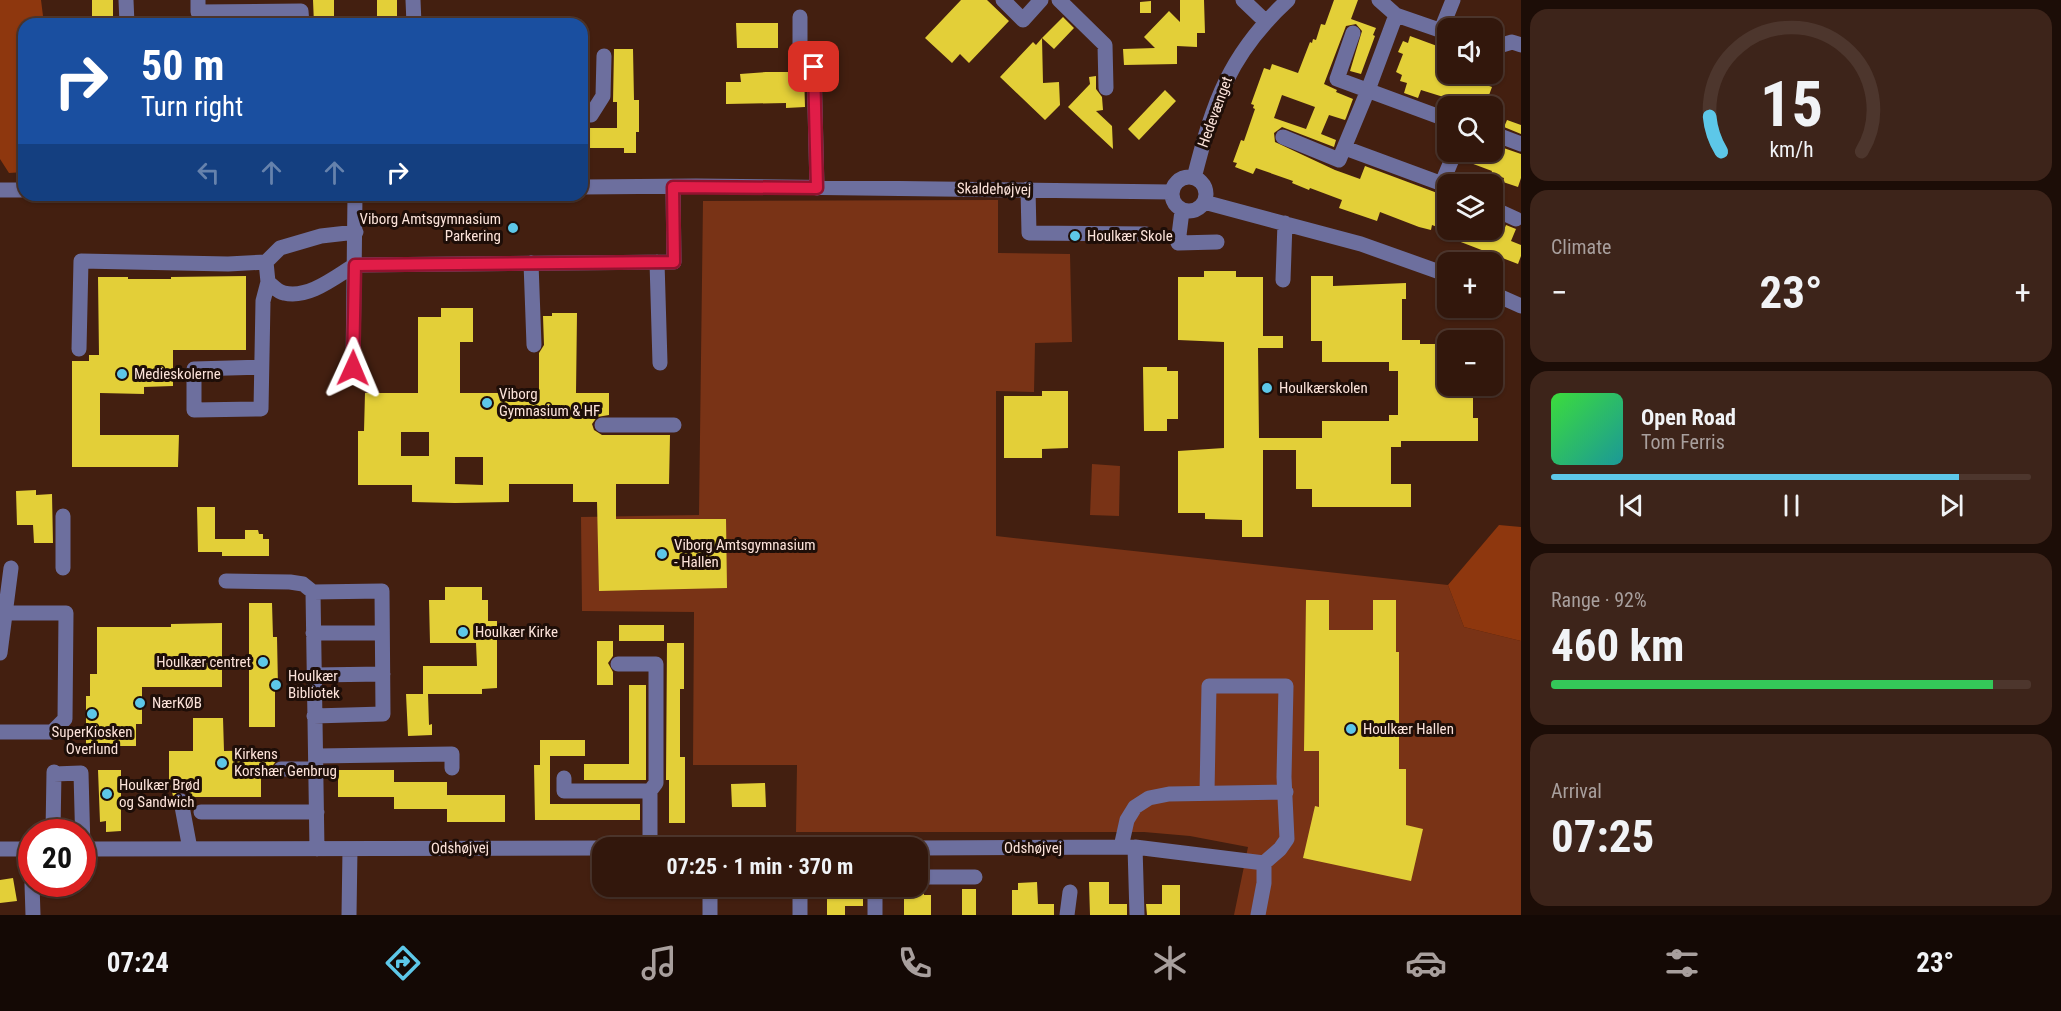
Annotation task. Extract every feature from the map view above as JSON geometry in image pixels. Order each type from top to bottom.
[{"type":"street","points":[[126,0],[127,18]]},
{"type":"street","points":[[198,0],[198,12],[252,6],[301,11],[302,18]]},
{"type":"street","points":[[413,0],[414,18]]},
{"type":"street","points":[[1003,0],[1023,20],[1041,0]]},
{"type":"street","points":[[1059,0],[1105,45],[1106,88]]},
{"type":"street","points":[[1243,0],[1265,21]]},
{"type":"street","name":"Hedevænget","points":[[1194,178],[1217,96],[1234,63],[1265,21],[1288,0]]},
{"type":"street","points":[[1378,0],[1396,15],[1437,30]]},
{"type":"street","points":[[1448,18],[1453,0]]},
{"type":"street","points":[[1283,137],[1339,160],[1396,15]]},
{"type":"street","points":[[800,17],[800,57],[814,67],[817,188]]},
{"type":"street","points":[[1353,33],[1336,79],[1437,116]]},
{"type":"street","points":[[1503,45],[1512,42],[1521,45]]},
{"type":"street","points":[[588,115],[591,115],[603,96],[604,56]]},
{"type":"street","points":[[1503,137],[1521,144]]},
{"type":"street","points":[[1345,148],[1437,182]]},
{"type":"street","points":[[1194,178],[1204,187],[1204,202],[1196,210],[1182,211],[1174,204],[1171,192],[1180,179],[1194,178]]},
{"type":"street","name":"Skaldehøjvej","points":[[588,187],[1171,192]]},
{"type":"street","points":[[268,282],[281,293],[295,294],[313,289],[355,265],[674,262],[673,187]]},
{"type":"street","points":[[1028,189],[1029,233],[1146,234]]},
{"type":"street","points":[[0,190],[18,190]]},
{"type":"street","points":[[353,368],[355,201]]},
{"type":"street","points":[[1204,202],[1361,244],[1437,270]]},
{"type":"street","points":[[1182,211],[1178,243],[1217,242]]},
{"type":"street","points":[[1503,213],[1516,219]]},
{"type":"street","points":[[1283,280],[1285,223]]},
{"type":"street","points":[[79,349],[81,261],[228,264],[266,262],[280,248],[321,236],[356,232]]},
{"type":"street","points":[[261,367],[194,369],[194,410],[261,409],[263,301],[268,282],[266,262]]},
{"type":"street","points":[[657,262],[660,363]]},
{"type":"street","points":[[531,263],[534,345]]},
{"type":"street","points":[[1503,298],[1521,306]]},
{"type":"street","points":[[602,425],[674,425]]},
{"type":"street","points":[[63,516],[63,568]]},
{"type":"street","points":[[0,653],[11,568]]},
{"type":"street","points":[[226,582],[290,582],[303,584],[313,592],[382,591],[383,714],[314,716]]},
{"type":"street","points":[[313,592],[316,849]]},
{"type":"street","points":[[0,732],[52,732],[65,719],[66,613],[6,613]]},
{"type":"street","points":[[313,633],[382,633]]},
{"type":"street","points":[[618,664],[656,664],[656,783],[650,791],[650,837]]},
{"type":"street","points":[[315,675],[383,674]]},
{"type":"street","points":[[1207,793],[1209,686],[1287,686],[1287,839],[1280,849],[1264,863],[1264,883],[1258,915]]},
{"type":"street","points":[[281,769],[316,762],[452,754],[452,768]]},
{"type":"street","points":[[53,819],[54,773],[81,774],[82,819]]},
{"type":"street","points":[[564,778],[564,791],[650,791]]},
{"type":"street","points":[[1137,915],[1126,820],[1135,807],[1149,798],[1169,794],[1286,792]]},
{"type":"street","points":[[182,801],[190,849]]},
{"type":"street","points":[[201,812],[316,812]]},
{"type":"street","name":"Odshøjvej","points":[[928,848],[1128,847],[1264,863]]},
{"type":"street","name":"Odshøjvej","points":[[96,849],[592,848]]},
{"type":"street","points":[[0,849],[18,849]]},
{"type":"street","points":[[350,849],[350,915]]},
{"type":"street","name":"Odshøjvej","points":[[928,877],[975,877]]},
{"type":"street","points":[[1067,915],[1070,892]]},
{"type":"street","points":[[32,897],[33,915]]},
{"type":"street","points":[[710,897],[710,915]]},
{"type":"street","points":[[800,897],[800,915]]},
{"type":"street","points":[[875,897],[875,915]]},
{"type":"shaded area","points":[[0,0],[41,0],[43,18],[18,18],[18,172],[9,173],[0,159]]},
{"type":"shaded area","points":[[998,200],[998,253],[1070,254],[1072,342],[1035,343],[1034,392],[996,391],[996,536],[1448,585],[1464,627],[1521,641],[1521,915],[1234,915],[1248,847],[1190,836],[1144,832],[796,832],[797,765],[693,765],[694,612],[582,611],[581,517],[699,515],[703,201]]},
{"type":"shaded area","points":[[1092,464],[1120,466],[1119,516],[1090,515]]},
{"type":"shaded area","points":[[1499,525],[1521,527],[1521,641],[1464,627],[1448,585]]},
{"type":"building","points":[[92,0],[113,0],[113,18],[92,18]]},
{"type":"building","points":[[313,0],[334,0],[334,18],[314,18]]},
{"type":"building","points":[[377,0],[397,0],[397,18],[377,18]]},
{"type":"building","points":[[961,0],[987,0],[1009,21],[969,63],[960,54],[952,63],[925,38]]},
{"type":"building","points":[[1180,0],[1204,0],[1205,33],[1197,33],[1197,47],[1177,46],[1177,64],[1124,65],[1123,49],[1155,48],[1144,37],[1169,11],[1180,22]]},
{"type":"building","points":[[1334,0],[1358,0],[1351,19],[1376,28],[1361,74],[1350,71],[1362,31],[1356,24],[1346,26],[1324,84],[1353,99],[1345,120],[1329,115],[1321,134],[1336,140],[1334,147],[1282,127],[1274,133],[1275,142],[1360,179],[1365,166],[1437,193],[1437,227],[1432,225],[1431,230],[1419,227],[1380,212],[1377,221],[1339,208],[1342,200],[1310,188],[1309,190],[1292,183],[1293,181],[1256,168],[1253,174],[1235,167],[1237,163],[1233,162],[1241,140],[1244,141],[1255,109],[1251,104],[1264,68],[1270,70],[1272,64],[1298,73],[1310,42],[1312,43],[1313,39],[1316,40],[1321,24],[1325,25]],"holes":[[[1282,95],[1315,107],[1306,129],[1274,118]]]},
{"type":"building","points":[[1151,1],[1151,13],[1140,13],[1140,2]]},
{"type":"building","points":[[1063,17],[1074,28],[1054,49],[1042,38]]},
{"type":"building","points":[[736,23],[778,23],[778,48],[737,48]]},
{"type":"building","points":[[1410,36],[1437,46],[1437,84],[1483,84],[1492,87],[1489,96],[1440,96],[1421,90],[1418,98],[1404,93],[1407,83],[1400,81],[1402,75],[1396,72],[1403,54],[1398,52],[1403,41],[1408,43]]},
{"type":"building","points":[[1042,38],[1043,83],[1059,82],[1060,105],[1045,120],[1000,77],[1033,42],[1036,45]]},
{"type":"building","points":[[614,49],[633,49],[634,100],[639,100],[639,132],[636,132],[636,153],[624,153],[624,148],[588,148],[588,128],[617,128],[617,102],[613,102]]},
{"type":"building","points":[[804,72],[805,107],[786,108],[786,103],[726,104],[726,82],[741,82],[740,74]]},
{"type":"building","points":[[1096,76],[1096,89],[1102,97],[1103,110],[1096,111],[1112,126],[1113,149],[1068,107],[1090,84],[1089,77]]},
{"type":"building","points":[[1165,90],[1176,101],[1139,140],[1128,129]]},
{"type":"building","points":[[1507,120],[1521,125],[1521,134],[1504,127]]},
{"type":"building","points":[[1503,148],[1521,154],[1521,178],[1518,187],[1503,182],[1503,174],[1491,174],[1492,171],[1468,162],[1503,162]]},
{"type":"building","points":[[1506,225],[1516,229],[1511,241],[1521,245],[1518,264],[1503,258],[1503,252],[1487,252],[1456,240],[1503,240]]},
{"type":"building","points":[[1204,271],[1236,271],[1236,277],[1263,277],[1263,336],[1283,336],[1283,348],[1258,348],[1259,438],[1322,438],[1322,421],[1389,421],[1389,415],[1398,415],[1398,371],[1389,371],[1389,362],[1322,362],[1322,341],[1311,341],[1311,276],[1333,276],[1333,286],[1406,283],[1406,299],[1402,299],[1402,340],[1420,340],[1420,344],[1437,344],[1437,396],[1473,396],[1473,418],[1478,418],[1478,441],[1401,441],[1401,447],[1391,447],[1391,484],[1411,484],[1411,507],[1312,507],[1312,489],[1296,489],[1296,450],[1263,450],[1263,537],[1242,537],[1242,520],[1205,519],[1205,513],[1178,513],[1178,451],[1224,448],[1224,342],[1178,340],[1178,277],[1204,277]]},
{"type":"building","name":"Medieskolerne","points":[[246,276],[246,350],[173,350],[173,386],[144,387],[144,394],[100,393],[100,435],[179,435],[178,467],[72,467],[72,361],[89,361],[89,355],[99,355],[98,277],[171,279],[171,277]]},
{"type":"building","name":"Viborg Gymnasium & HF","points":[[441,308],[473,308],[473,342],[460,342],[460,393],[539,393],[539,353],[544,345],[543,316],[552,316],[552,313],[577,313],[576,393],[609,393],[609,415],[597,417],[592,424],[594,430],[602,435],[670,435],[669,484],[616,484],[616,519],[726,519],[727,588],[599,591],[597,502],[573,502],[573,484],[509,484],[509,502],[455,503],[412,502],[412,485],[358,485],[358,431],[364,431],[365,393],[418,393],[418,317],[441,317]],"holes":[[[401,432],[429,432],[429,456],[401,456]],[[455,457],[483,457],[483,485],[455,484]]]},
{"type":"building","points":[[1143,367],[1167,367],[1167,371],[1178,371],[1178,419],[1167,419],[1167,431],[1144,431]]},
{"type":"building","points":[[1042,391],[1068,391],[1068,448],[1042,449],[1042,458],[1004,458],[1004,396],[1042,396]]},
{"type":"building","points":[[36,490],[36,495],[52,494],[53,543],[34,543],[33,525],[17,525],[16,491]]},
{"type":"building","points":[[197,507],[215,507],[215,539],[245,539],[245,530],[258,530],[259,534],[263,534],[263,539],[269,539],[269,556],[222,556],[222,552],[198,552]]},
{"type":"building","name":"Houlkær Kirke","points":[[445,587],[482,587],[482,600],[488,600],[488,621],[497,621],[497,688],[482,689],[482,694],[428,694],[429,725],[432,724],[432,735],[408,736],[406,694],[423,694],[423,666],[477,666],[476,643],[430,643],[429,600],[445,600]]},
{"type":"building","name":"Houlkær Hallen","points":[[1306,600],[1329,600],[1329,630],[1373,630],[1373,600],[1396,600],[1396,652],[1399,652],[1399,769],[1406,769],[1406,825],[1423,829],[1411,881],[1303,858],[1315,806],[1319,807],[1319,751],[1304,751]]},
{"type":"building","name":"Houlkær centret","points":[[249,603],[272,603],[273,637],[277,637],[278,687],[275,687],[275,727],[249,727]]},
{"type":"building","points":[[222,623],[222,687],[142,687],[142,724],[136,724],[136,746],[86,746],[86,696],[90,696],[90,674],[97,674],[97,627],[171,627],[171,624]]},
{"type":"building","points":[[619,625],[664,625],[664,641],[619,641]]},
{"type":"building","points":[[597,641],[613,641],[613,656],[608,663],[613,672],[613,685],[597,685]]},
{"type":"building","points":[[667,643],[684,643],[684,689],[680,689],[680,757],[685,757],[685,823],[669,823],[669,780],[666,780]]},
{"type":"building","points":[[629,685],[646,685],[646,780],[584,780],[584,764],[629,764]]},
{"type":"building","name":"Kirkens Korshær Genbrug","points":[[193,718],[223,718],[224,751],[276,750],[276,761],[271,768],[274,775],[261,775],[261,797],[190,797],[180,791],[173,796],[169,780],[169,751],[193,751]]},
{"type":"building","points":[[540,740],[585,740],[585,756],[550,756],[550,804],[640,804],[640,820],[535,820],[534,765],[540,765]]},
{"type":"building","points":[[98,770],[121,770],[121,831],[106,832],[106,821],[100,822]]},
{"type":"building","points":[[338,770],[394,770],[394,782],[447,782],[447,795],[505,795],[505,822],[447,822],[447,809],[394,809],[394,797],[338,797]]},
{"type":"building","points":[[765,783],[766,807],[732,807],[731,784]]},
{"type":"building","points":[[13,878],[17,901],[0,903],[0,880]]},
{"type":"building","points":[[1037,882],[1038,904],[1054,904],[1054,915],[1012,915],[1012,890],[1018,890],[1018,883]]},
{"type":"building","points":[[1089,882],[1109,882],[1109,904],[1127,904],[1127,915],[1090,915]]},
{"type":"building","points":[[1162,885],[1180,885],[1180,915],[1147,915],[1146,904],[1162,904]]},
{"type":"building","points":[[962,889],[976,889],[976,915],[962,915]]},
{"type":"building","points":[[931,895],[931,915],[904,915],[904,897]]},
{"type":"building","points":[[827,897],[863,897],[863,906],[845,906],[845,915],[827,915]]},
{"type":"place","name":"Viborg Amtsgymnasium Parkering","points":[[513,228]]},
{"type":"place","name":"Houlkær Skole","points":[[1075,236]]},
{"type":"place","name":"Medieskolerne","points":[[122,374]]},
{"type":"place","name":"Houlkærskolen","points":[[1267,388]]},
{"type":"place","name":"Viborg Gymnasium & HF","points":[[487,403]]},
{"type":"place","name":"Viborg Amtsgymnasium - Hallen","points":[[662,554]]},
{"type":"place","name":"Houlkær Kirke","points":[[463,632]]},
{"type":"place","name":"Houlkær centret","points":[[263,662]]},
{"type":"place","name":"Houlkær Bibliotek","points":[[276,685]]},
{"type":"place","name":"NærKØB","points":[[140,703]]},
{"type":"place","name":"SuperKiosken Overlund","points":[[92,714]]},
{"type":"place","name":"Houlkær Hallen","points":[[1351,729]]},
{"type":"place","name":"Kirkens Korshær Genbrug","points":[[222,763]]},
{"type":"place","name":"Houlkær Brød og Sandwich","points":[[107,794]]},
{"type":"route","points":[[353,368],[355,265],[674,262],[673,187],[817,188],[814,67]]}]
